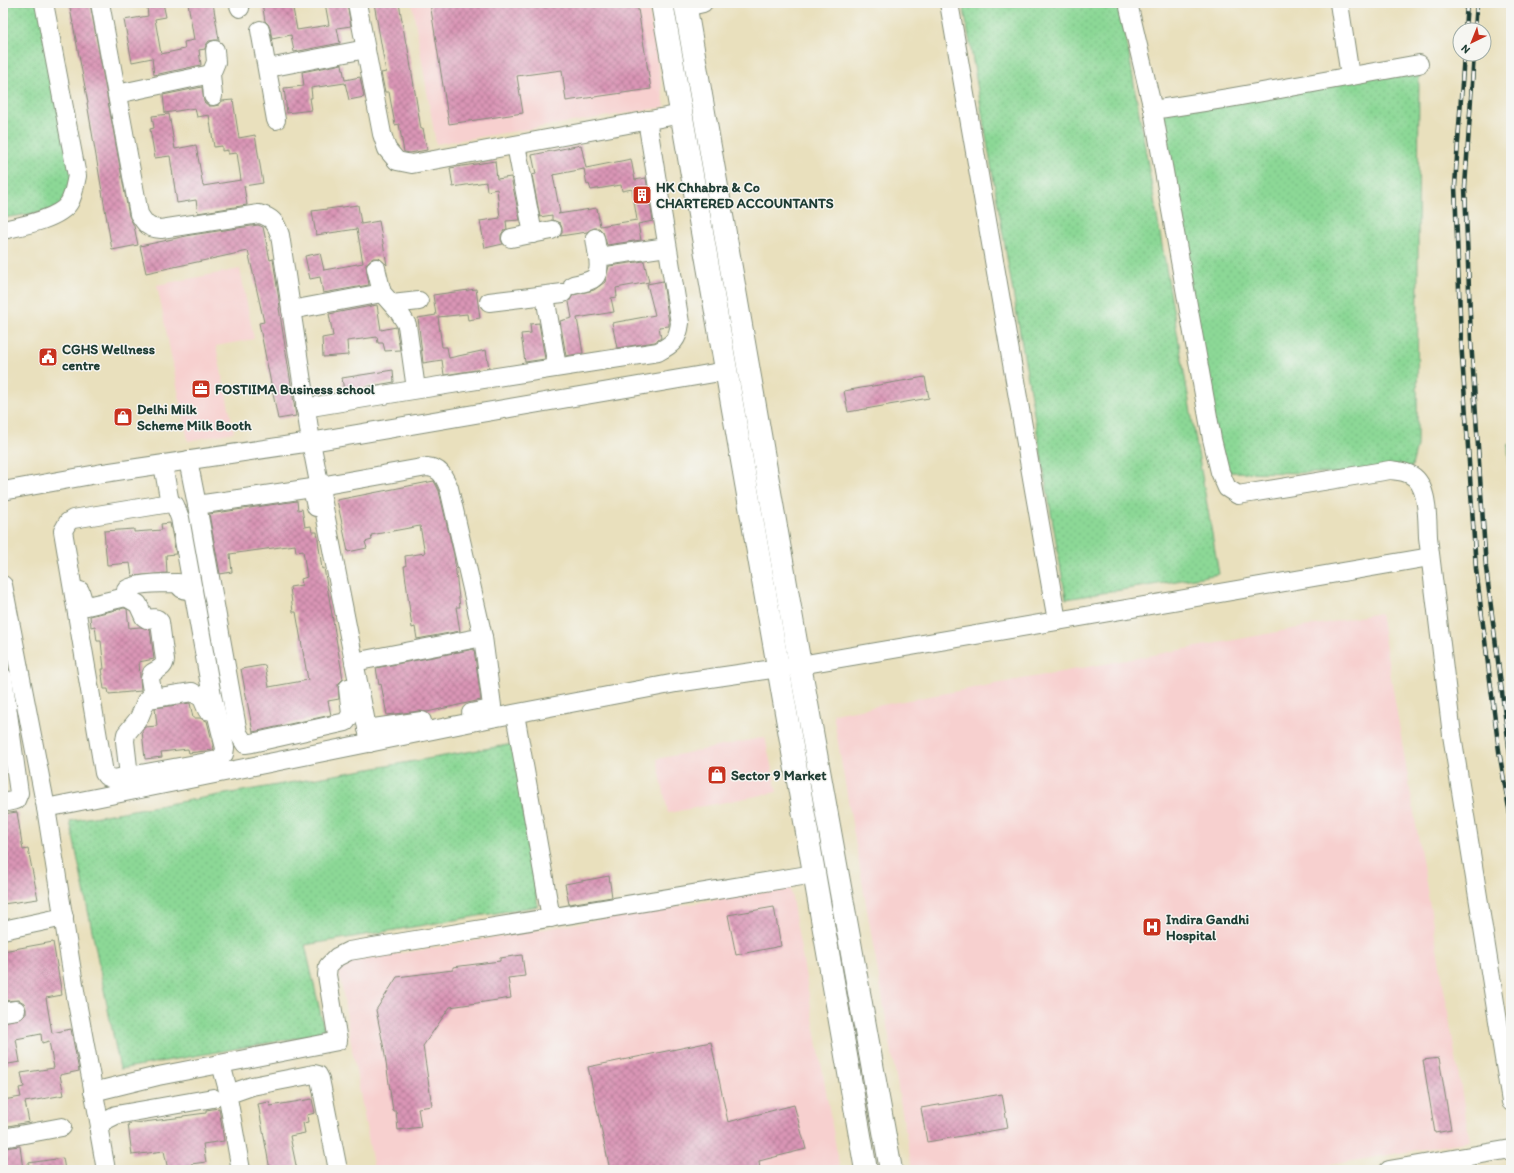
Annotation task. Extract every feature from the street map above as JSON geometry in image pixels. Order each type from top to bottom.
[{"type":"street","points":[[3,230],[34,223],[54,216],[69,204],[74,191],[76,176],[44,3]]},
{"type":"street","points":[[100,3],[139,214],[144,222],[151,228],[160,228],[259,214],[272,218],[277,225],[280,235],[311,442],[368,736]]},
{"type":"street","points":[[357,3],[382,134],[387,149],[397,161],[412,164],[682,114]]},
{"type":"street","points":[[662,3],[866,1170]]},
{"type":"street","points":[[949,3],[1057,621]]},
{"type":"street","points":[[1128,3],[1153,110],[1212,439],[1220,472],[1227,488],[1238,495],[1390,470],[1410,474],[1420,483],[1427,508],[1430,557],[1452,735],[1511,1102]]},
{"type":"street","points":[[1339,3],[1350,76]]},
{"type":"street","points":[[691,4],[800,665],[890,1170]]},
{"type":"street","points":[[260,30],[268,68],[276,120]]},
{"type":"street","points":[[268,68],[366,49]]},
{"type":"street","points":[[213,96],[210,74],[216,62],[215,50]]},
{"type":"street","points":[[1153,110],[1419,64]]},
{"type":"street","points":[[117,94],[210,74]]},
{"type":"street","points":[[305,408],[416,389],[658,352],[671,345],[679,334],[680,323],[647,120]]},
{"type":"street","points":[[516,145],[533,234]]},
{"type":"street","points":[[511,238],[552,230]]},
{"type":"street","points":[[489,302],[545,296],[596,278],[599,267],[595,238]]},
{"type":"street","points":[[598,257],[667,247]]},
{"type":"street","points":[[376,268],[387,299],[406,320],[416,389]]},
{"type":"street","points":[[545,296],[557,368]]},
{"type":"street","points":[[291,310],[387,299],[419,301]]},
{"type":"street","points":[[3,491],[97,474],[311,442],[726,371]]},
{"type":"street","points":[[188,460],[238,733],[244,744],[246,768]]},
{"type":"street","points":[[163,464],[170,503]]},
{"type":"street","points":[[46,808],[246,768],[368,736],[490,709],[492,706],[482,637],[449,488],[444,477],[434,468],[427,467],[320,486]]},
{"type":"street","points":[[197,504],[312,488],[313,491],[351,714],[348,720],[339,724],[244,744]]},
{"type":"street","points":[[170,503],[175,505],[177,510],[187,556],[185,586],[225,748],[224,754],[218,760],[113,779],[106,776],[104,773],[63,531],[68,522],[72,520],[170,503]]},
{"type":"street","points":[[368,736],[514,714],[676,684],[800,665],[1430,557]]},
{"type":"street","points":[[3,585],[7,644]]},
{"type":"street","points":[[126,598],[126,590],[132,586],[185,586]]},
{"type":"street","points":[[74,590],[80,591],[84,604],[87,606],[126,598],[138,604],[144,617],[147,619],[155,618],[160,622],[165,660],[164,665],[152,673],[150,679],[154,697]]},
{"type":"street","points":[[3,624],[46,808],[93,1092],[100,1126],[99,1131],[106,1170]]},
{"type":"street","points":[[354,662],[482,637]]},
{"type":"street","points":[[3,677],[19,793],[16,800],[3,803]]},
{"type":"street","points":[[129,776],[125,741],[126,734],[139,718],[146,701],[154,697],[192,692],[202,698],[207,710],[215,710]]},
{"type":"street","points":[[514,714],[551,918]]},
{"type":"street","points":[[93,1092],[158,1076],[338,1041],[327,975],[328,966],[337,957],[349,951],[814,874]]},
{"type":"street","points":[[3,930],[64,918]]},
{"type":"street","points":[[221,1064],[221,1096]]},
{"type":"street","points":[[100,1126],[102,1122],[116,1115],[221,1096],[252,1086],[314,1074],[318,1075],[320,1079],[338,1170]]},
{"type":"street","points":[[221,1096],[228,1098],[241,1170]]},
{"type":"street","points":[[3,1138],[62,1127]]},
{"type":"street","points":[[1389,1170],[1511,1149]]},
{"type":"shaded area","points":[[412,3],[648,3],[665,107],[436,144]]},
{"type":"shaded area","name":"FOSTIIMA Business school","points":[[240,269],[254,339],[216,346],[234,432],[188,441],[157,285]]},
{"type":"shaded area","name":"Indira Gandhi Hospital","points":[[1380,613],[1470,1141],[1301,1170],[912,1169],[833,714]]},
{"type":"shaded area","name":"Sector 9 Market","points":[[765,737],[777,792],[668,813],[657,759]]},
{"type":"shaded area","points":[[790,887],[840,1170],[374,1170],[338,964]]},
{"type":"green space","points":[[3,3],[43,3],[78,207],[3,218]]},
{"type":"green space","points":[[963,3],[1120,3],[1219,574],[1066,599]]},
{"type":"green space","points":[[1419,64],[1417,446],[1410,474],[1220,472],[1153,110]]},
{"type":"green space","points":[[1511,444],[1511,498],[1508,445]]},
{"type":"green space","points":[[513,744],[538,906],[305,945],[325,1033],[120,1069],[70,821]]},
{"type":"building","points":[[69,3],[90,3],[129,216],[134,226],[138,245],[112,250],[88,103]]},
{"type":"building","points":[[149,3],[163,3],[166,17],[155,19],[161,54],[185,49],[184,42],[194,40],[188,3],[213,3],[219,40],[209,41],[205,49],[199,50],[201,65],[154,75],[152,58],[132,62],[124,20],[148,16],[147,7],[150,7]]},
{"type":"building","points":[[262,3],[292,3],[297,30],[329,25],[325,3],[347,3],[351,26],[337,28],[340,43],[294,52],[291,35],[272,39],[270,28],[265,21]]},
{"type":"building","points":[[374,3],[399,3],[421,129],[423,128],[427,150],[410,153],[404,152],[399,124],[395,125],[389,92],[385,92],[381,73],[386,72]]},
{"type":"building","points":[[430,3],[637,3],[651,89],[566,101],[562,70],[517,76],[523,113],[449,124]]},
{"type":"building","points":[[342,64],[345,80],[360,77],[364,97],[349,100],[345,83],[311,88],[312,98],[310,98],[312,110],[287,113],[284,88],[304,86],[302,72]]},
{"type":"building","points":[[202,87],[204,102],[209,106],[219,105],[222,101],[233,100],[239,138],[255,135],[263,183],[244,186],[247,205],[198,213],[196,200],[177,203],[170,156],[155,158],[150,129],[154,128],[152,116],[169,114],[175,149],[196,145],[203,186],[241,180],[237,153],[228,154],[228,150],[222,151],[222,146],[214,147],[209,115],[197,117],[195,108],[165,113],[163,95]]},
{"type":"building","name":"HK Chhabra & Co CHARTERED ACCOUNTANTS","points":[[581,145],[586,168],[631,159],[635,180],[646,178],[653,221],[638,224],[641,240],[607,245],[603,232],[599,228],[594,228],[587,232],[560,236],[562,233],[562,228],[560,223],[552,220],[552,215],[540,217],[532,175],[536,174],[532,155]],"holes":[[[584,169],[587,185],[589,184],[591,190],[621,185],[622,191],[632,189],[637,220],[600,226],[597,208],[558,214],[560,213],[553,175]]]},
{"type":"building","points":[[495,161],[497,179],[511,177],[520,220],[506,221],[507,229],[504,230],[501,235],[503,244],[485,248],[480,221],[500,218],[497,189],[487,191],[486,182],[453,187],[450,168]]},
{"type":"building","points":[[358,205],[361,224],[379,221],[387,265],[379,258],[373,258],[366,265],[369,285],[323,293],[320,277],[310,279],[305,256],[320,253],[324,270],[363,263],[357,229],[316,235],[312,211]]},
{"type":"building","points":[[258,225],[263,227],[270,260],[273,259],[296,416],[278,419],[259,323],[264,322],[248,251],[146,273],[140,246],[191,235]]},
{"type":"building","points":[[644,261],[649,282],[616,288],[617,297],[611,298],[614,312],[577,318],[583,353],[566,356],[560,321],[572,318],[569,302],[573,295],[594,290],[605,282],[609,266]]},
{"type":"building","points":[[663,281],[669,326],[659,327],[661,338],[655,342],[617,348],[612,323],[655,315],[647,284]]},
{"type":"building","points":[[476,289],[480,318],[468,320],[467,314],[438,317],[442,347],[447,347],[449,358],[486,350],[489,368],[444,375],[442,360],[423,363],[418,318],[436,315],[433,295]]},
{"type":"building","points":[[377,305],[381,330],[396,327],[400,350],[385,351],[383,343],[378,343],[377,337],[347,341],[348,355],[323,357],[322,338],[333,336],[329,314]]},
{"type":"building","points":[[539,323],[545,359],[525,362],[521,334],[531,333],[530,324]]},
{"type":"building","points":[[393,370],[394,382],[344,391],[342,378]]},
{"type":"building","points":[[925,377],[929,398],[848,412],[844,391]]},
{"type":"building","points":[[434,481],[439,491],[454,555],[460,607],[456,607],[460,631],[417,639],[415,627],[412,628],[404,566],[406,566],[405,556],[425,553],[420,526],[371,535],[372,540],[365,542],[367,548],[348,552],[337,500]]},
{"type":"building","points":[[297,501],[298,510],[302,509],[305,527],[311,526],[312,532],[317,532],[322,569],[324,568],[343,679],[338,684],[339,699],[328,701],[331,715],[253,732],[241,669],[265,665],[269,687],[308,680],[296,612],[293,612],[290,587],[302,585],[301,579],[307,577],[303,551],[296,552],[295,545],[230,554],[232,572],[220,574],[209,514]]},
{"type":"building","points":[[170,523],[176,554],[166,555],[167,573],[132,576],[130,563],[107,565],[104,531],[134,529],[134,532],[162,530],[161,524]]},
{"type":"building","points":[[124,608],[127,609],[129,628],[140,627],[150,629],[154,659],[139,662],[141,691],[109,694],[108,689],[104,689],[102,669],[104,669],[101,641],[97,641],[95,626],[91,627],[90,616]]},
{"type":"building","points":[[474,649],[481,700],[427,712],[420,711],[387,715],[381,684],[379,685],[376,668]]},
{"type":"building","points":[[190,703],[193,718],[200,718],[207,721],[214,749],[189,753],[188,749],[161,752],[162,757],[145,759],[142,731],[145,727],[157,726],[155,708]]},
{"type":"building","points":[[17,812],[23,850],[28,849],[38,899],[3,904],[3,814]]},
{"type":"building","points":[[609,876],[612,897],[569,904],[565,884]]},
{"type":"building","points":[[774,907],[781,946],[736,955],[728,915]]},
{"type":"building","points":[[53,942],[62,995],[46,998],[52,1033],[71,1029],[79,1071],[60,1075],[64,1095],[25,1102],[29,1122],[3,1127],[3,1100],[21,1097],[19,1088],[24,1087],[21,1073],[54,1068],[49,1041],[42,1043],[41,1034],[16,1039],[20,1062],[3,1065],[3,1022],[22,1018],[26,1014],[26,1009],[24,1003],[19,1000],[3,1001],[3,951]]},
{"type":"building","points":[[522,955],[525,976],[508,978],[511,998],[450,1007],[423,1046],[432,1106],[418,1108],[421,1127],[398,1130],[396,1111],[393,1111],[384,1049],[376,1010],[397,977],[453,970],[453,967],[500,961],[500,958]]},
{"type":"building","points":[[711,1042],[728,1122],[794,1105],[806,1149],[759,1161],[760,1170],[610,1170],[588,1067]]},
{"type":"building","points":[[1439,1058],[1451,1130],[1435,1133],[1423,1060]]},
{"type":"building","points":[[1002,1094],[1008,1128],[927,1142],[921,1108]]},
{"type":"building","points":[[312,1099],[315,1113],[307,1115],[308,1122],[303,1123],[305,1133],[290,1136],[297,1170],[270,1170],[258,1104],[269,1102],[270,1106]]},
{"type":"building","points":[[219,1108],[224,1141],[203,1144],[206,1162],[191,1164],[192,1170],[168,1170],[164,1151],[132,1155],[128,1124],[206,1113],[206,1110]]},
{"type":"building","points":[[20,1146],[23,1170],[3,1170],[3,1148]]},
{"type":"building","points":[[63,1158],[65,1170],[29,1170],[28,1163]]},
{"type":"railway","points":[[1466,22],[1467,3]]},
{"type":"railway","points":[[1476,22],[1477,3]]},
{"type":"railway","points":[[1463,62],[1455,186],[1461,340],[1476,569],[1499,751],[1511,820]]},
{"type":"railway","points":[[1473,62],[1465,187],[1471,340],[1486,568],[1511,762]]},
{"type":"place","name":"HK Chhabra & Co CHARTERED ACCOUNTANTS","points":[[642,195]]},
{"type":"place","name":"CGHS Wellness centre","points":[[48,357]]},
{"type":"place","name":"FOSTIIMA Business school","points":[[201,389]]},
{"type":"place","name":"Delhi Milk Scheme Milk Booth","points":[[123,417]]},
{"type":"place","name":"Sector 9 Market","points":[[717,775]]},
{"type":"place","name":"Indira Gandhi Hospital","points":[[1152,927]]}]
